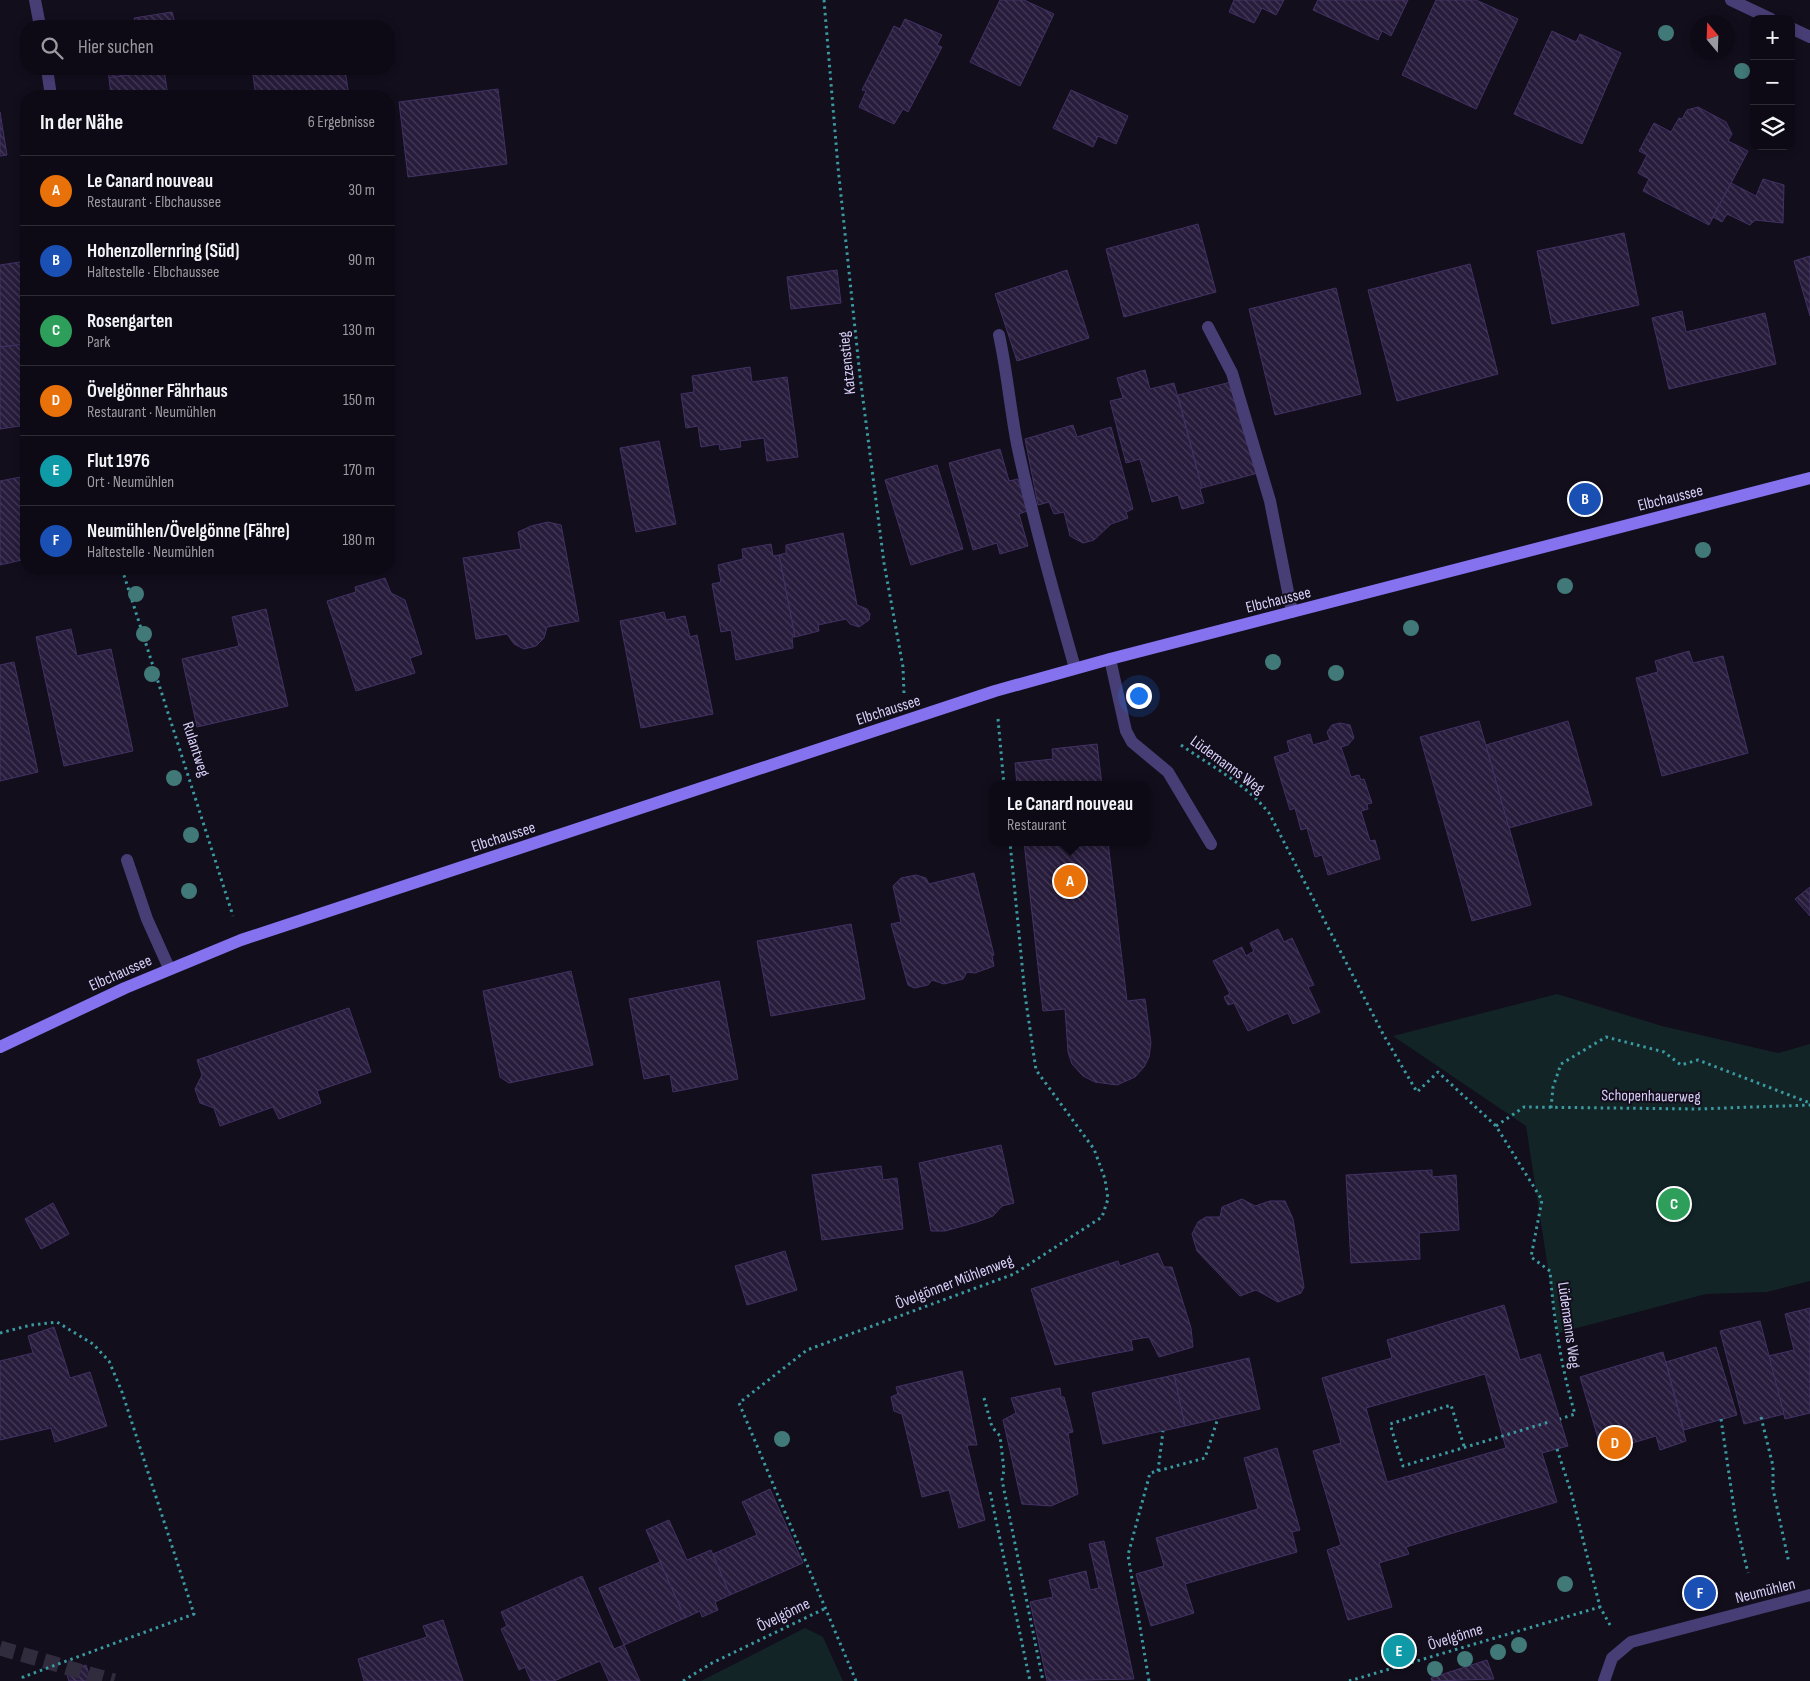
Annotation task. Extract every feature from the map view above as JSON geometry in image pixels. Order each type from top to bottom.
[{"type":"main road","name":"Elbchaussee","points":[[0,1047],[169,968],[241,940],[995,691],[1110,658],[1810,478]]},
{"type":"street","points":[[35,0],[39,20]]},
{"type":"street","points":[[1731,0],[1763,15]]},
{"type":"street","points":[[1795,30],[1810,37]]},
{"type":"street","points":[[48,75],[50,90]]},
{"type":"street","points":[[1208,328],[1232,373],[1270,501],[1292,612]]},
{"type":"street","points":[[999,335],[1023,470],[1038,534],[1075,668]]},
{"type":"street","points":[[1110,658],[1124,721],[1132,742],[1168,772],[1211,844]]},
{"type":"street","points":[[127,860],[147,919],[169,968]]},
{"type":"street","name":"Neumühlen","points":[[1604,1681],[1612,1658],[1621,1648],[1636,1640],[1810,1595]]},
{"type":"path","name":"Katzenstieg","points":[[824,0],[838,167],[859,366],[884,563],[903,667],[906,721]]},
{"type":"path","name":"Rulantweg","points":[[124,575],[241,940]]},
{"type":"path","points":[[995,691],[1004,781]]},
{"type":"path","name":"Lüdemanns Weg","points":[[1180,745],[1257,798],[1269,812],[1383,1034],[1417,1092],[1438,1072],[1496,1126],[1542,1200],[1531,1256],[1550,1271],[1556,1329],[1566,1382],[1575,1414],[1560,1419]]},
{"type":"path","name":"Övelgönner Mühlenweg","points":[[824,1608],[739,1403],[807,1350],[1014,1274],[1102,1217],[1108,1199],[1105,1179],[1094,1150],[1036,1070],[1025,995],[1010,846]]},
{"type":"path","points":[[1551,1108],[1553,1087],[1561,1064],[1606,1037],[1664,1052],[1681,1065],[1698,1060],[1810,1104]]},
{"type":"path","name":"Schopenhauerweg","points":[[1496,1126],[1524,1107],[1697,1109],[1810,1104]]},
{"type":"path","points":[[0,1333],[31,1325],[57,1322],[92,1344],[109,1361],[122,1392],[194,1614],[23,1677],[24,1681]]},
{"type":"path","points":[[984,1398],[992,1426],[1000,1436],[1004,1470],[1002,1480],[1043,1681]]},
{"type":"path","points":[[1464,1446],[1451,1406],[1390,1424],[1403,1466],[1464,1446],[1549,1422]]},
{"type":"path","points":[[1761,1417],[1773,1466],[1773,1489],[1789,1563]]},
{"type":"path","points":[[1149,1681],[1128,1555],[1150,1472],[1205,1458],[1218,1418]]},
{"type":"path","points":[[1721,1419],[1736,1522],[1748,1572]]},
{"type":"path","points":[[1158,1471],[1162,1430]]},
{"type":"path","name":"Övelgönne","points":[[1349,1681],[1600,1607],[1571,1492],[1557,1449]]},
{"type":"path","points":[[990,1492],[1030,1681]]},
{"type":"path","name":"Övelgönne","points":[[683,1681],[712,1663],[824,1608],[856,1681]]},
{"type":"shaded area","points":[[1557,994],[1662,1026],[1778,1053],[1810,1044],[1810,1281],[1767,1292],[1706,1294],[1558,1333],[1526,1126],[1393,1036]]},
{"type":"shaded area","points":[[805,1628],[823,1637],[843,1681],[701,1681]]},
{"type":"building","points":[[1000,0],[1024,0],[1054,14],[1020,86],[970,62]]},
{"type":"building","points":[[1234,0],[1284,0],[1276,15],[1262,8],[1254,23],[1229,12]]},
{"type":"building","points":[[1318,0],[1408,0],[1391,36],[1382,31],[1378,40],[1313,10]]},
{"type":"building","points":[[1436,0],[1476,0],[1518,19],[1476,109],[1402,75]]},
{"type":"building","points":[[172,12],[174,20],[134,20],[134,18]]},
{"type":"building","points":[[905,19],[942,35],[937,45],[942,47],[908,112],[903,109],[894,124],[859,107],[866,91],[862,90],[894,26],[900,29]]},
{"type":"building","points":[[1552,31],[1576,42],[1580,34],[1621,53],[1582,144],[1514,114]]},
{"type":"building","points":[[109,75],[130,75],[109,78]]},
{"type":"building","points":[[130,75],[165,75],[167,90],[110,90],[109,78]]},
{"type":"building","points":[[253,75],[346,75],[348,90],[255,90]]},
{"type":"building","points":[[498,89],[507,164],[408,177],[399,102]]},
{"type":"building","points":[[1071,90],[1128,116],[1116,144],[1098,136],[1093,147],[1053,128]]},
{"type":"building","points":[[1698,107],[1726,122],[1732,134],[1728,141],[1748,151],[1709,225],[1643,191],[1649,179],[1638,173],[1647,155],[1639,151],[1654,123],[1671,132],[1679,118],[1682,119],[1687,110]]},
{"type":"building","points":[[0,112],[7,155],[0,156]]},
{"type":"building","points":[[1763,179],[1784,185],[1783,223],[1755,220],[1750,225],[1727,214],[1722,222],[1713,217],[1731,183],[1756,196]]},
{"type":"building","points":[[1198,224],[1216,292],[1124,317],[1106,249]]},
{"type":"building","points":[[1624,233],[1639,305],[1552,324],[1537,251]]},
{"type":"building","points":[[1810,256],[1810,316],[1794,261]]},
{"type":"building","points":[[20,262],[20,345],[0,347],[0,265]]},
{"type":"building","points":[[1470,264],[1498,374],[1397,401],[1368,290]]},
{"type":"building","points":[[837,270],[841,303],[791,309],[787,277]]},
{"type":"building","points":[[1067,270],[1089,338],[1017,361],[995,294]]},
{"type":"building","points":[[1336,288],[1361,394],[1275,415],[1249,309]]},
{"type":"building","points":[[1682,311],[1686,332],[1765,313],[1776,364],[1669,389],[1652,318]]},
{"type":"building","points":[[20,345],[20,426],[0,429],[0,347]]},
{"type":"building","points":[[750,367],[752,382],[787,377],[798,457],[767,461],[764,438],[740,441],[741,447],[720,450],[719,444],[701,447],[698,426],[686,428],[681,394],[694,392],[692,376]]},
{"type":"building","points":[[1145,370],[1150,389],[1174,383],[1202,488],[1200,489],[1204,503],[1182,509],[1178,495],[1152,502],[1140,459],[1126,463],[1110,401],[1123,398],[1117,378]]},
{"type":"building","points":[[1231,382],[1258,473],[1202,488],[1178,395]]},
{"type":"building","points":[[1073,425],[1077,437],[1111,427],[1133,509],[1126,512],[1128,518],[1111,524],[1094,540],[1083,543],[1070,536],[1064,512],[1054,514],[1049,502],[1038,505],[1025,439]]},
{"type":"building","points":[[659,441],[676,524],[636,532],[620,448]]},
{"type":"building","points":[[1000,449],[1009,481],[1018,479],[1027,511],[1019,514],[1028,546],[1000,554],[997,543],[973,550],[949,463]]},
{"type":"building","points":[[937,465],[963,549],[911,565],[885,480]]},
{"type":"building","points":[[20,477],[20,560],[0,565],[0,481]]},
{"type":"building","points":[[548,522],[561,525],[579,621],[547,627],[544,638],[536,646],[524,649],[514,644],[507,634],[476,639],[463,558],[521,549],[518,532],[531,526]]},
{"type":"building","points":[[843,533],[857,605],[867,609],[870,614],[869,620],[859,627],[850,624],[846,619],[818,625],[819,631],[795,637],[779,555],[786,553],[786,545]]},
{"type":"building","points":[[771,544],[773,556],[779,555],[795,637],[792,637],[793,648],[736,660],[731,630],[721,632],[712,584],[721,582],[718,565],[743,559],[742,549]]},
{"type":"building","points":[[385,578],[391,593],[405,600],[422,654],[410,658],[415,673],[356,691],[327,601],[356,592],[355,587]]},
{"type":"building","points":[[266,609],[288,706],[197,727],[182,659],[239,646],[232,617]]},
{"type":"building","points":[[664,612],[666,620],[685,616],[690,637],[697,635],[713,714],[641,728],[620,621]]},
{"type":"building","points":[[71,629],[77,656],[111,649],[133,751],[64,766],[36,637]]},
{"type":"building","points":[[1689,651],[1693,663],[1723,656],[1748,753],[1662,776],[1636,678],[1658,672],[1655,661]]},
{"type":"building","points":[[14,662],[38,772],[0,781],[0,665]]},
{"type":"building","points":[[1479,721],[1531,905],[1472,921],[1420,737]]},
{"type":"building","points":[[1568,721],[1592,805],[1509,828],[1486,745]]},
{"type":"building","points":[[1340,723],[1350,725],[1354,738],[1348,745],[1341,747],[1351,777],[1359,775],[1361,780],[1364,779],[1372,803],[1367,804],[1368,809],[1361,811],[1370,841],[1375,840],[1380,859],[1328,875],[1322,855],[1315,857],[1307,828],[1301,830],[1295,808],[1290,810],[1274,757],[1290,752],[1287,741],[1310,734],[1313,745],[1330,740],[1327,732],[1332,725]]},
{"type":"building","points":[[1097,744],[1102,781],[1017,781],[1015,763],[1053,759],[1052,749]]},
{"type":"building","points":[[1024,846],[1108,846],[1127,1001],[1145,999],[1151,1043],[1149,1057],[1144,1067],[1135,1077],[1117,1085],[1095,1082],[1083,1076],[1072,1064],[1068,1052],[1065,1009],[1043,1011]]},
{"type":"building","points":[[974,873],[994,955],[992,956],[994,966],[975,973],[967,972],[963,979],[944,984],[932,980],[928,985],[914,988],[908,985],[891,924],[901,922],[893,886],[901,878],[916,875],[926,878],[929,884]]},
{"type":"building","points":[[1810,887],[1810,916],[1795,899]]},
{"type":"building","points":[[851,924],[865,999],[771,1016],[757,941]]},
{"type":"building","points":[[1278,929],[1284,942],[1292,938],[1314,985],[1308,987],[1320,1012],[1293,1024],[1288,1013],[1248,1031],[1234,1003],[1228,1005],[1224,997],[1230,994],[1213,961],[1242,947],[1246,956],[1254,951],[1250,943]]},
{"type":"building","points":[[571,971],[593,1065],[509,1083],[500,1077],[483,991]]},
{"type":"building","points":[[719,981],[738,1079],[673,1092],[670,1074],[644,1079],[629,999]]},
{"type":"building","points":[[349,1008],[371,1072],[317,1091],[321,1103],[279,1119],[273,1107],[220,1126],[214,1108],[200,1103],[195,1089],[202,1075],[197,1060]]},
{"type":"building","points":[[1001,1145],[1014,1203],[1002,1206],[993,1216],[977,1222],[945,1231],[931,1231],[919,1163]]},
{"type":"building","points":[[881,1166],[883,1180],[897,1178],[903,1229],[822,1240],[812,1175]]},
{"type":"building","points":[[1432,1170],[1432,1177],[1456,1175],[1459,1230],[1419,1233],[1420,1259],[1351,1263],[1346,1175]]},
{"type":"building","points":[[1242,1199],[1255,1206],[1270,1201],[1285,1201],[1293,1219],[1304,1287],[1301,1293],[1278,1302],[1256,1290],[1240,1296],[1197,1251],[1192,1234],[1198,1222],[1206,1217],[1220,1217],[1222,1207]]},
{"type":"building","points":[[53,1203],[69,1234],[41,1249],[25,1219]]},
{"type":"building","points":[[785,1251],[797,1290],[747,1305],[735,1266]]},
{"type":"building","points":[[1158,1253],[1164,1267],[1172,1267],[1191,1328],[1193,1347],[1159,1357],[1149,1337],[1131,1340],[1133,1350],[1055,1365],[1031,1289],[1118,1261],[1120,1266]]},
{"type":"building","points":[[1504,1305],[1520,1360],[1540,1354],[1568,1446],[1542,1453],[1557,1502],[1406,1547],[1409,1554],[1379,1563],[1392,1607],[1348,1620],[1327,1550],[1341,1545],[1313,1451],[1341,1443],[1322,1378],[1392,1358],[1387,1340]],"holes":[[[1485,1374],[1506,1448],[1387,1482],[1366,1408]]]},
{"type":"building","points":[[1810,1308],[1810,1413],[1785,1419],[1768,1356],[1794,1350],[1785,1314]]},
{"type":"building","points":[[1760,1321],[1784,1414],[1744,1424],[1720,1331]]},
{"type":"building","points":[[54,1327],[70,1378],[90,1372],[107,1426],[55,1442],[51,1428],[0,1440],[0,1361],[33,1353],[28,1336]]},
{"type":"building","points":[[1716,1347],[1737,1415],[1684,1430],[1666,1362]]},
{"type":"building","points":[[1663,1352],[1686,1441],[1660,1450],[1656,1436],[1602,1452],[1580,1377]]},
{"type":"building","points":[[1249,1358],[1260,1409],[1185,1426],[1174,1375]]},
{"type":"building","points":[[962,1371],[977,1445],[967,1445],[985,1520],[959,1528],[949,1490],[922,1497],[902,1414],[894,1411],[891,1397],[898,1394],[896,1387]]},
{"type":"building","points":[[1174,1375],[1185,1426],[1103,1444],[1092,1393]]},
{"type":"building","points":[[1060,1388],[1061,1397],[1064,1397],[1073,1432],[1068,1433],[1078,1494],[1051,1506],[1022,1504],[1003,1420],[1016,1413],[1011,1398]]},
{"type":"building","points":[[1277,1448],[1300,1530],[1292,1532],[1297,1552],[1185,1584],[1194,1613],[1151,1626],[1136,1574],[1164,1566],[1156,1538],[1258,1509],[1244,1458]]},
{"type":"building","points":[[770,1489],[803,1563],[730,1595],[713,1554],[757,1535],[742,1502]]},
{"type":"building","points":[[669,1520],[687,1560],[711,1550],[730,1595],[715,1602],[718,1610],[702,1617],[700,1611],[685,1618],[646,1530]]},
{"type":"building","points":[[1104,1541],[1134,1679],[1047,1681],[1030,1602],[1053,1597],[1049,1580],[1086,1571],[1090,1590],[1099,1588],[1089,1544]]},
{"type":"building","points":[[660,1562],[685,1618],[624,1645],[599,1588]]},
{"type":"building","points":[[582,1576],[614,1649],[624,1645],[640,1681],[609,1681],[600,1661],[554,1681],[531,1681],[525,1667],[519,1670],[501,1629],[507,1626],[501,1612]]},
{"type":"building","points":[[443,1620],[463,1681],[364,1681],[358,1659],[427,1637],[423,1626]]},
{"type":"building","points":[[1487,1660],[1494,1679],[1432,1681],[1431,1678]]},
{"type":"building","points":[[86,1665],[91,1681],[69,1681],[66,1672]]},
{"type":"tunnel","points":[[0,1648],[114,1681]]},
{"type":"place","name":"Hohenzollernring (Süd)","points":[[1585,499]]},
{"type":"place","name":"Le Canard nouveau","points":[[1070,881]]},
{"type":"place","name":"Rosengarten","points":[[1674,1204]]},
{"type":"place","name":"Övelgönner Fährhaus","points":[[1615,1443]]},
{"type":"place","name":"Neumühlen/Övelgönne (Fähre)","points":[[1700,1593]]},
{"type":"place","name":"Flut 1976","points":[[1399,1651]]}]
